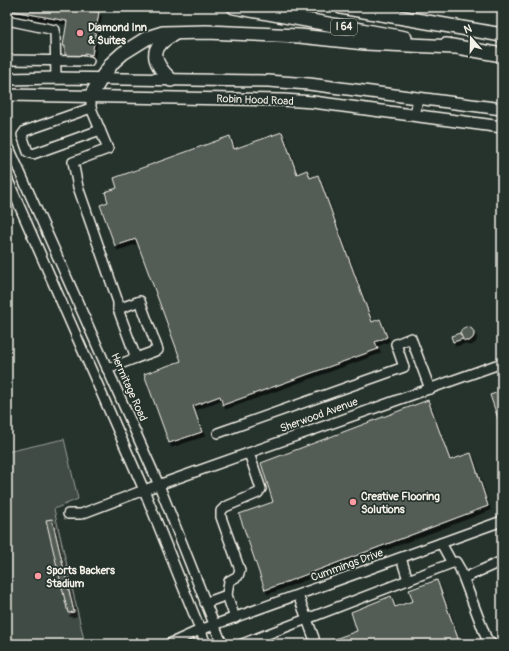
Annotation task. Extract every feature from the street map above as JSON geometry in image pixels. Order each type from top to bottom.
[{"type":"highway","name":"I 64","points":[[234,7],[502,55]]},
{"type":"highway","name":"I 64","points":[[341,7],[502,35]]},
{"type":"highway","points":[[91,102],[100,80],[114,62],[130,48],[155,35],[163,33],[175,34],[206,32],[291,36],[365,43],[454,46]]},
{"type":"highway","points":[[171,80],[161,71],[157,64],[156,52],[160,43],[164,39],[175,34]]},
{"type":"main road","name":"Robin Hood Road","points":[[7,79],[56,78],[100,80],[268,81],[309,84],[502,109]]},
{"type":"main road","name":"Robin Hood Road","points":[[7,95],[91,102],[283,100],[313,102],[502,127]]},
{"type":"street","points":[[7,20],[55,30],[56,78]]},
{"type":"street","points":[[7,60],[89,61]]},
{"type":"street","points":[[415,115],[418,98]]},
{"type":"street","points":[[100,130],[33,154],[28,152],[22,135],[25,131],[91,102],[108,149],[73,162],[78,187],[118,302],[118,309],[136,358]]},
{"type":"street","name":"Hermitage Road","points":[[7,143],[159,485],[222,644]]},
{"type":"street","points":[[7,178],[144,490],[206,644]]},
{"type":"street","points":[[107,369],[158,350],[140,301],[118,309]]},
{"type":"street","points":[[218,433],[404,367],[396,344],[411,338],[430,389]]},
{"type":"street","name":"Sherwood Avenue","points":[[68,514],[81,514],[144,490],[502,363]]},
{"type":"street","points":[[235,618],[227,595],[229,580],[238,576],[240,570],[221,517],[221,511],[225,507],[258,493],[260,489],[249,453]]},
{"type":"street","name":"Cummings Drive","points":[[169,644],[200,630],[502,521]]},
{"type":"street","points":[[441,543],[452,562],[456,562],[464,578],[487,640],[492,644]]},
{"type":"street","points":[[401,558],[408,580]]},
{"type":"street","points":[[464,578],[502,561]]},
{"type":"street","points":[[242,644],[452,562]]},
{"type":"street","points":[[205,603],[227,595]]},
{"type":"street","points":[[298,595],[314,638]]},
{"type":"shaded area","name":"Sports Backers Stadium","points":[[64,439],[78,499],[54,509],[85,644],[7,644],[7,452]]},
{"type":"building","name":"Diamond Inn & Suites","points":[[7,7],[73,7],[99,12],[92,55],[85,53],[85,56],[65,56],[65,46],[63,46],[67,21],[7,10]]},
{"type":"building","points":[[282,132],[297,174],[307,170],[310,178],[318,175],[372,322],[380,319],[387,337],[375,342],[378,349],[223,405],[220,396],[193,406],[202,432],[169,443],[144,374],[181,361],[136,239],[115,246],[100,205],[108,202],[105,192],[117,188],[114,178],[230,136],[234,149]]},
{"type":"building","points":[[467,327],[472,329],[474,334],[472,339],[467,341],[462,339],[460,334],[462,329]]},
{"type":"building","points":[[460,333],[463,339],[453,342],[451,336]]},
{"type":"building","points":[[502,391],[502,430],[490,395]]},
{"type":"building","points":[[428,400],[450,460],[471,453],[488,506],[265,590],[239,514],[273,502],[261,463]]},
{"type":"building","points":[[52,519],[74,612],[68,613],[46,520]]},
{"type":"building","points":[[437,580],[460,644],[321,644],[357,631],[351,612],[391,596],[395,607],[413,601],[409,590]]},
{"type":"place","name":"Diamond Inn & Suites","points":[[80,33]]},
{"type":"place","name":"Creative Flooring Solutions","points":[[353,502]]},
{"type":"place","name":"Sports Backers Stadium","points":[[38,576]]}]
